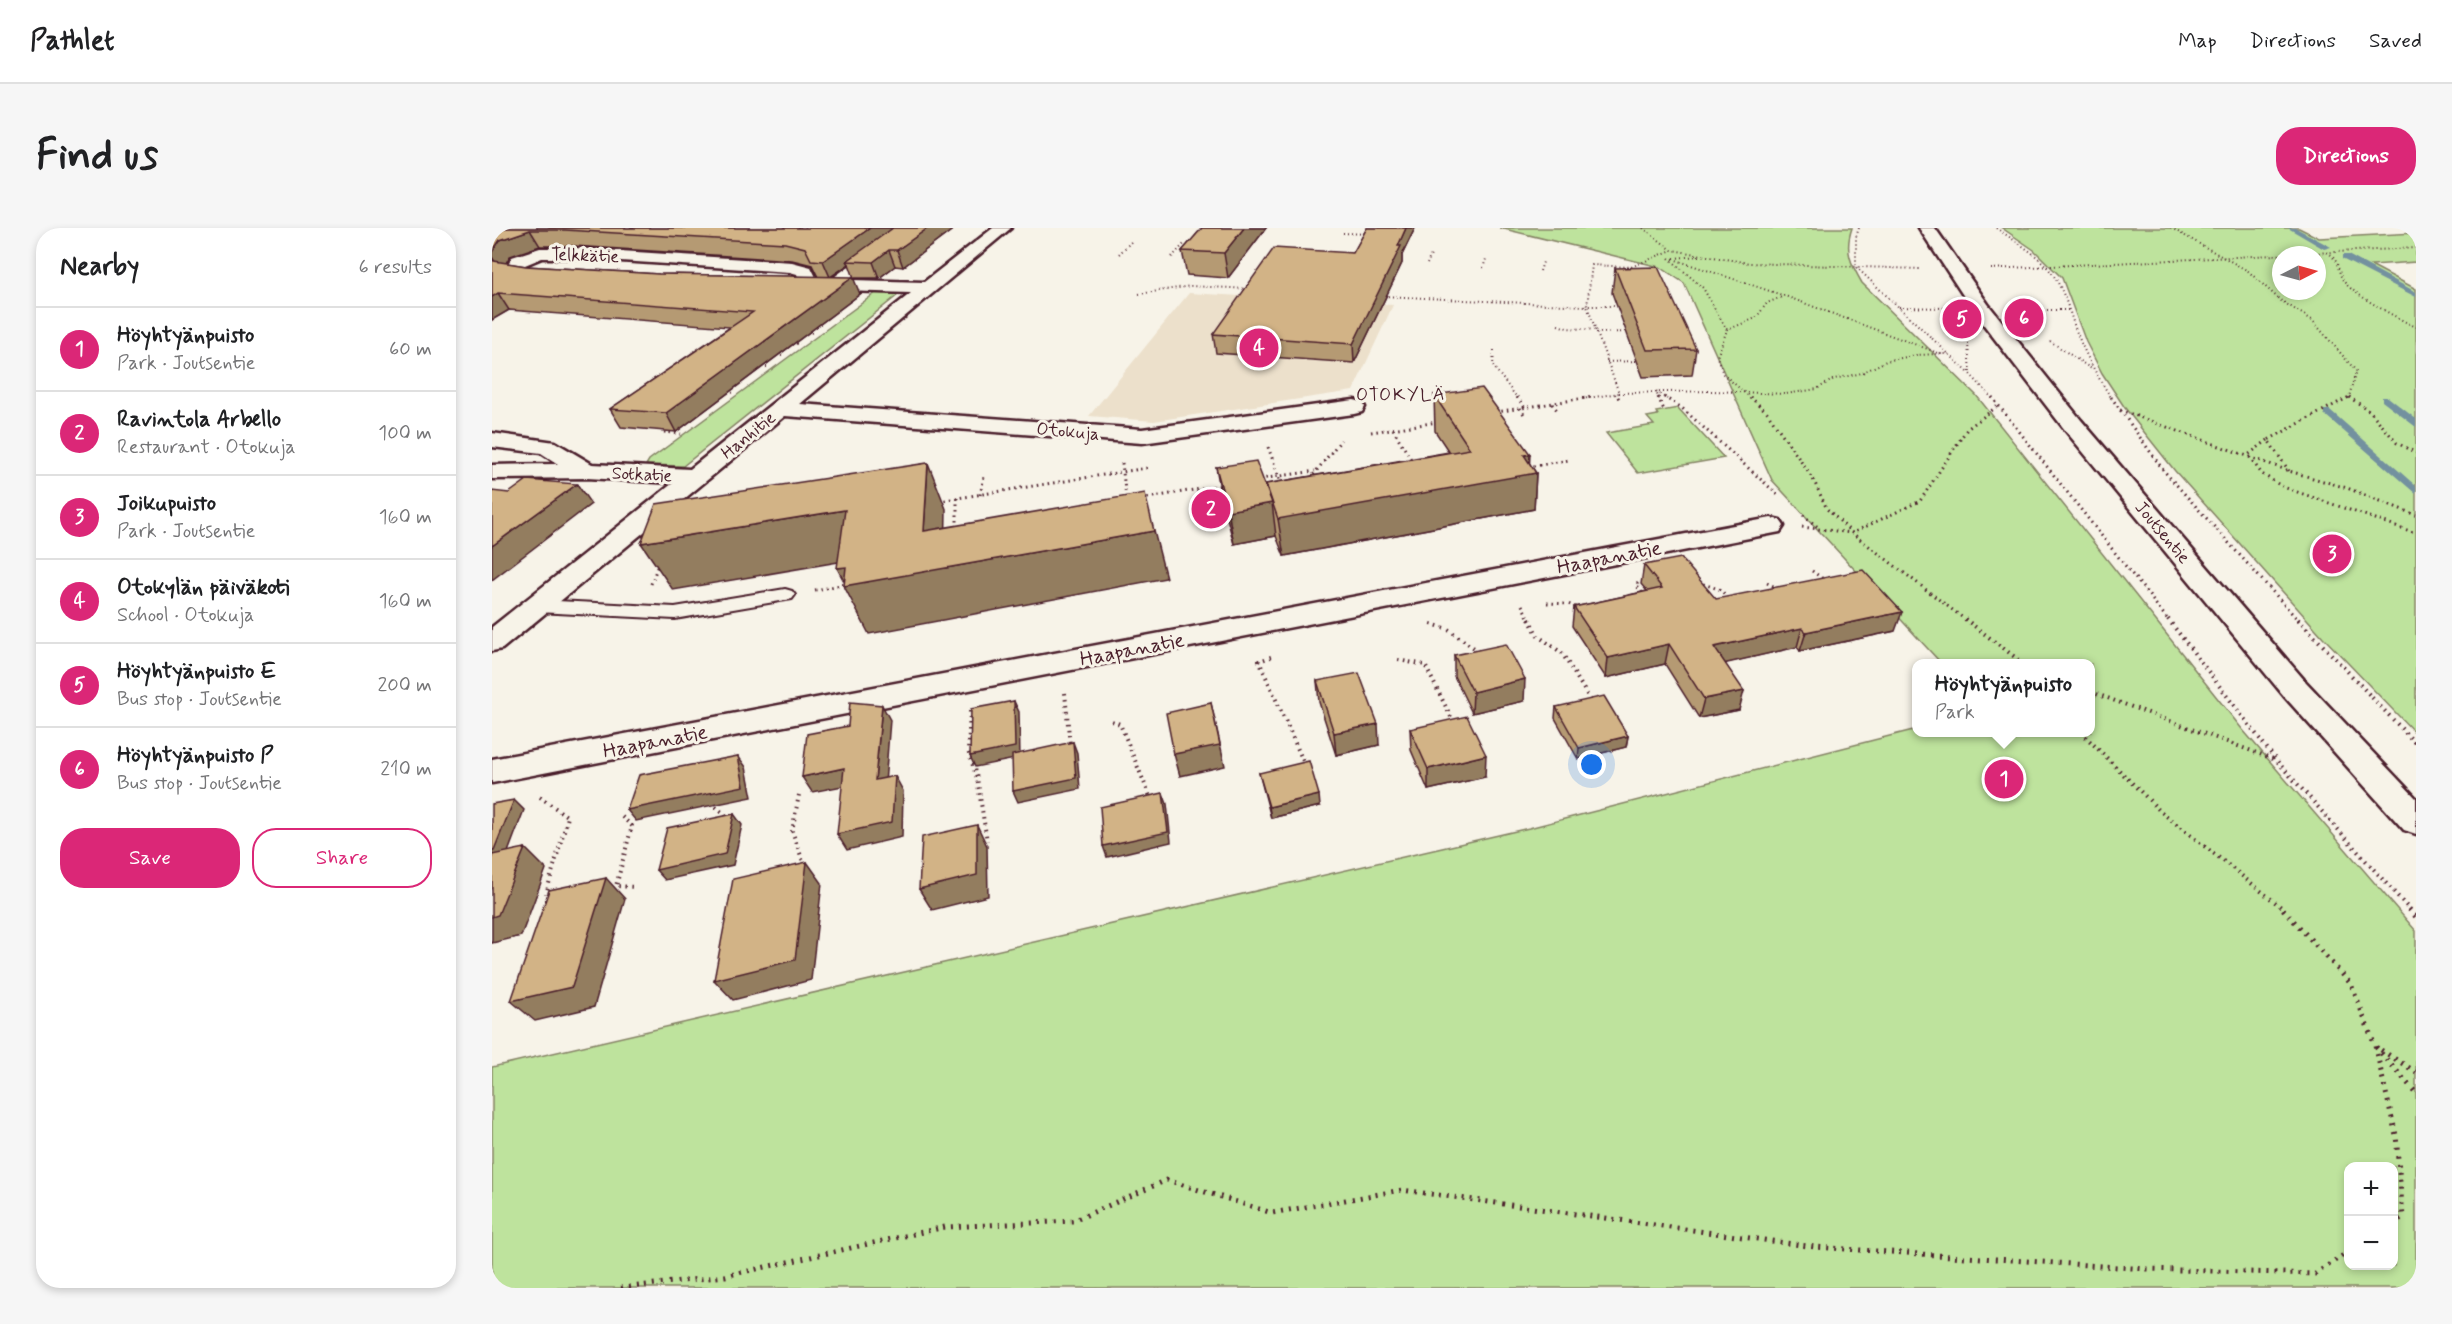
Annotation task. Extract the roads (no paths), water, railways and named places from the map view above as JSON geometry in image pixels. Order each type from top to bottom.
[{"type":"street","name":"Hanhitie","points":[[492,642],[1003,228]]},
{"type":"street","name":"Joutsentie","points":[[1927,228],[1981,308],[2073,425],[2295,689],[2416,821]]},
{"type":"street","name":"Telkkätie","points":[[566,277],[512,272],[518,261],[540,253],[574,253],[792,267],[805,271],[809,284]]},
{"type":"street","points":[[788,285],[929,288]]},
{"type":"street","name":"Otokuja","points":[[780,409],[1119,435],[1172,433],[1257,419],[1354,407]]},
{"type":"street","name":"Sotkatie","points":[[492,440],[547,447],[587,471]]},
{"type":"street","name":"Sotkatie","points":[[492,472],[587,471],[697,477]]},
{"type":"street","name":"Haapanatie","points":[[492,771],[1771,526]]},
{"type":"lane","points":[[832,285],[910,228]]},
{"type":"lane","points":[[537,606],[642,613],[686,611],[785,595]]},
{"type":"waterway","points":[[2291,228],[2327,247]]},
{"type":"waterway","points":[[2345,257],[2416,295]]},
{"type":"waterway","points":[[2385,399],[2416,424]]},
{"type":"waterway","points":[[2327,412],[2416,491]]},
{"type":"place","name":"Höyhtyänpuisto P","points":[[2024,318]]},
{"type":"place","name":"Höyhtyänpuisto E","points":[[1962,319]]},
{"type":"place","name":"Otokylän päiväkoti","points":[[1259,348]]},
{"type":"place","name":"Ravintola Arbello","points":[[1211,509]]},
{"type":"place","name":"Joikupuisto","points":[[2332,554]]},
{"type":"place","name":"Höyhtyänpuisto","points":[[2004,779]]},
{"type":"district","name":"OTOKYLÄ","points":[[1401,394]]}]
